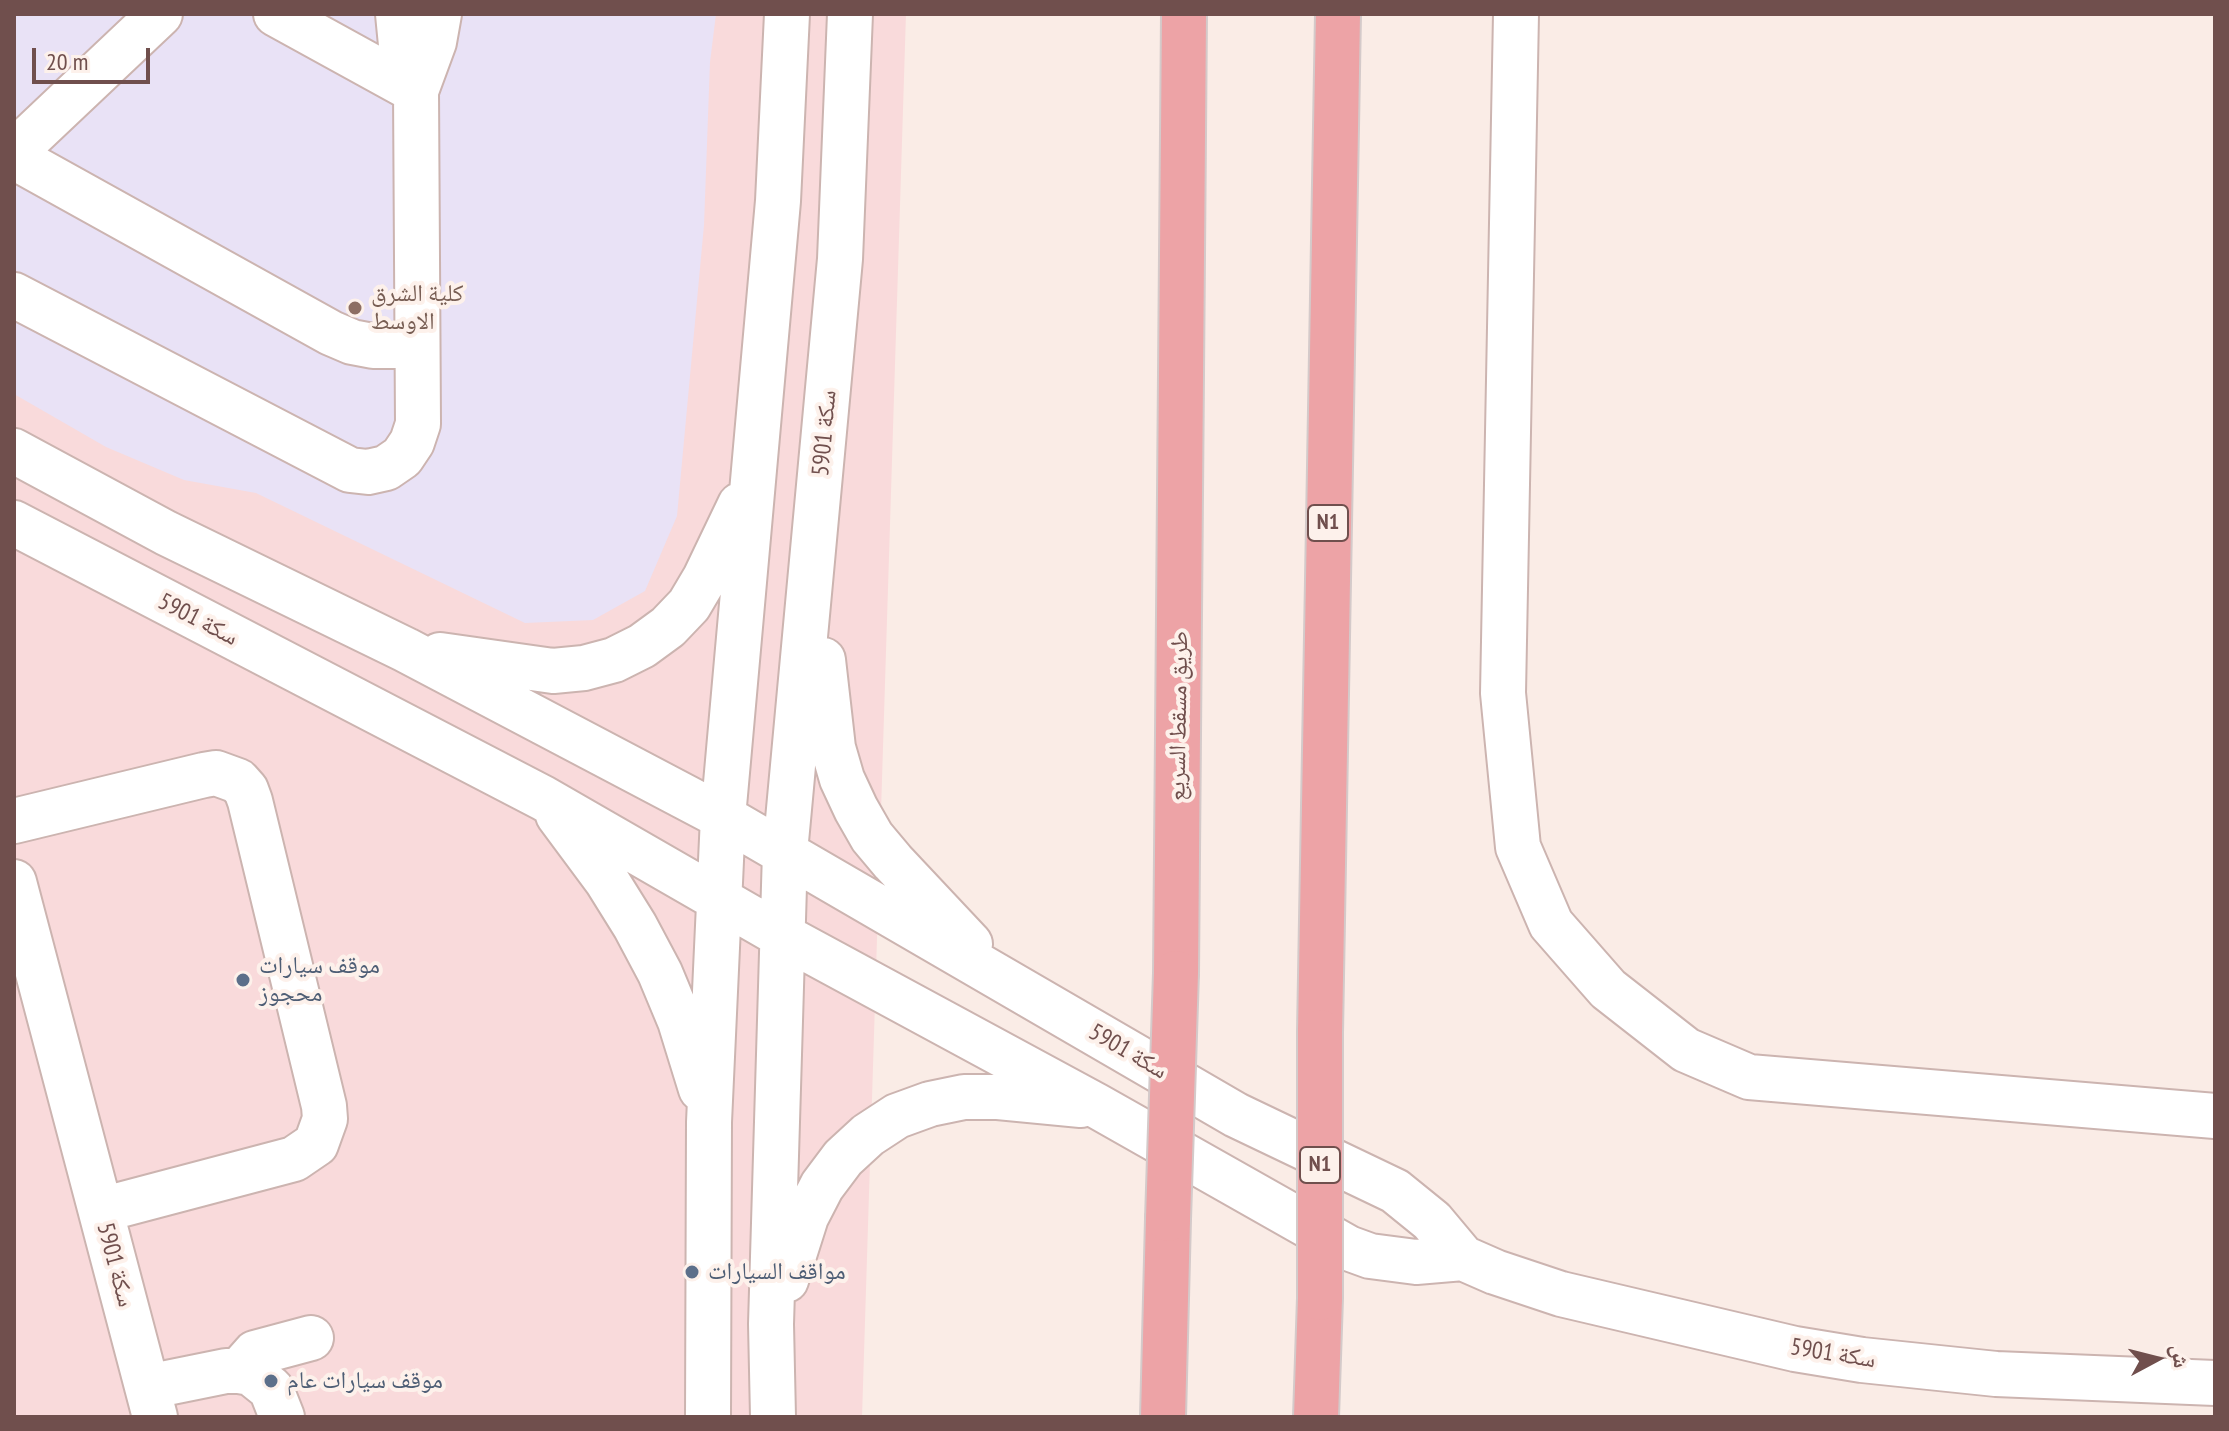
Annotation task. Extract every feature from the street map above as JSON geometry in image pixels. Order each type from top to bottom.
[{"type":"highway","name":"طريق مسقط السريع","points":[[1163,1417],[1176,973],[1184,14]]},
{"type":"highway","name":"N1","points":[[1316,1417],[1338,14]]},
{"type":"street","points":[[160,14],[14,155],[331,333],[373,346],[416,342]]},
{"type":"street","points":[[276,14],[416,91]]},
{"type":"street","points":[[14,295],[333,463],[350,470],[368,472],[386,468],[402,457],[412,442],[418,424],[416,91],[401,45],[398,14]]},
{"type":"street","points":[[416,91],[427,68],[439,14]]},
{"type":"street","points":[[708,1417],[709,1122],[723,817],[778,201],[787,14]]},
{"type":"street","name":"سكة 5901","points":[[773,1417],[771,1324],[785,852],[840,259],[850,14]]},
{"type":"street","points":[[1516,14],[1503,693],[1518,847],[1551,924],[1608,989],[1686,1050],[1749,1077],[2215,1116]]},
{"type":"street","name":"سكة 5901","points":[[14,451],[166,533],[406,650],[723,817],[1236,1115],[1395,1191],[1432,1221],[1463,1258],[1495,1272],[1561,1294],[1795,1349],[1996,1374],[2215,1383]]},
{"type":"street","points":[[406,650],[553,671],[584,668],[614,660],[642,646],[668,627],[689,605],[753,478]]},
{"type":"street","name":"سكة 5901","points":[[14,523],[543,798],[781,935],[1097,1106],[1348,1248],[1370,1256],[1416,1262],[1463,1258]]},
{"type":"street","points":[[814,555],[828,716],[833,748],[847,789],[872,837],[1005,980]]},
{"type":"street","points":[[14,821],[204,775],[216,773],[238,781],[250,801],[324,1106],[325,1119],[316,1144],[306,1154],[101,1210]]},
{"type":"street","points":[[543,798],[577,838],[607,881],[654,961],[680,1021],[709,1122]]},
{"type":"street","name":"سكة 5901","points":[[14,882],[151,1402]]},
{"type":"street","points":[[771,1324],[806,1217],[822,1186],[843,1158],[868,1135],[897,1116],[930,1104],[964,1097],[1097,1106]]},
{"type":"street","points":[[239,1371],[255,1353],[311,1338]]},
{"type":"street","points":[[151,1402],[226,1371],[239,1371],[251,1373],[271,1389],[282,1417]]},
{"type":"shaded area","points":[[14,14],[906,14],[862,1417],[14,1417]]},
{"type":"shaded area","name":"كلية الشرق الاوسط","points":[[14,14],[716,14],[710,62],[704,225],[677,516],[645,591],[593,620],[525,623],[256,493],[184,480],[106,447],[14,394]]},
{"type":"place","name":"كلية الشرق الاوسط","points":[[355,308]]},
{"type":"place","name":"موقف سيارات محجوز","points":[[243,980]]},
{"type":"place","name":"مواقف السيارات","points":[[692,1272]]},
{"type":"place","name":"موقف سيارات عام","points":[[271,1381]]}]
